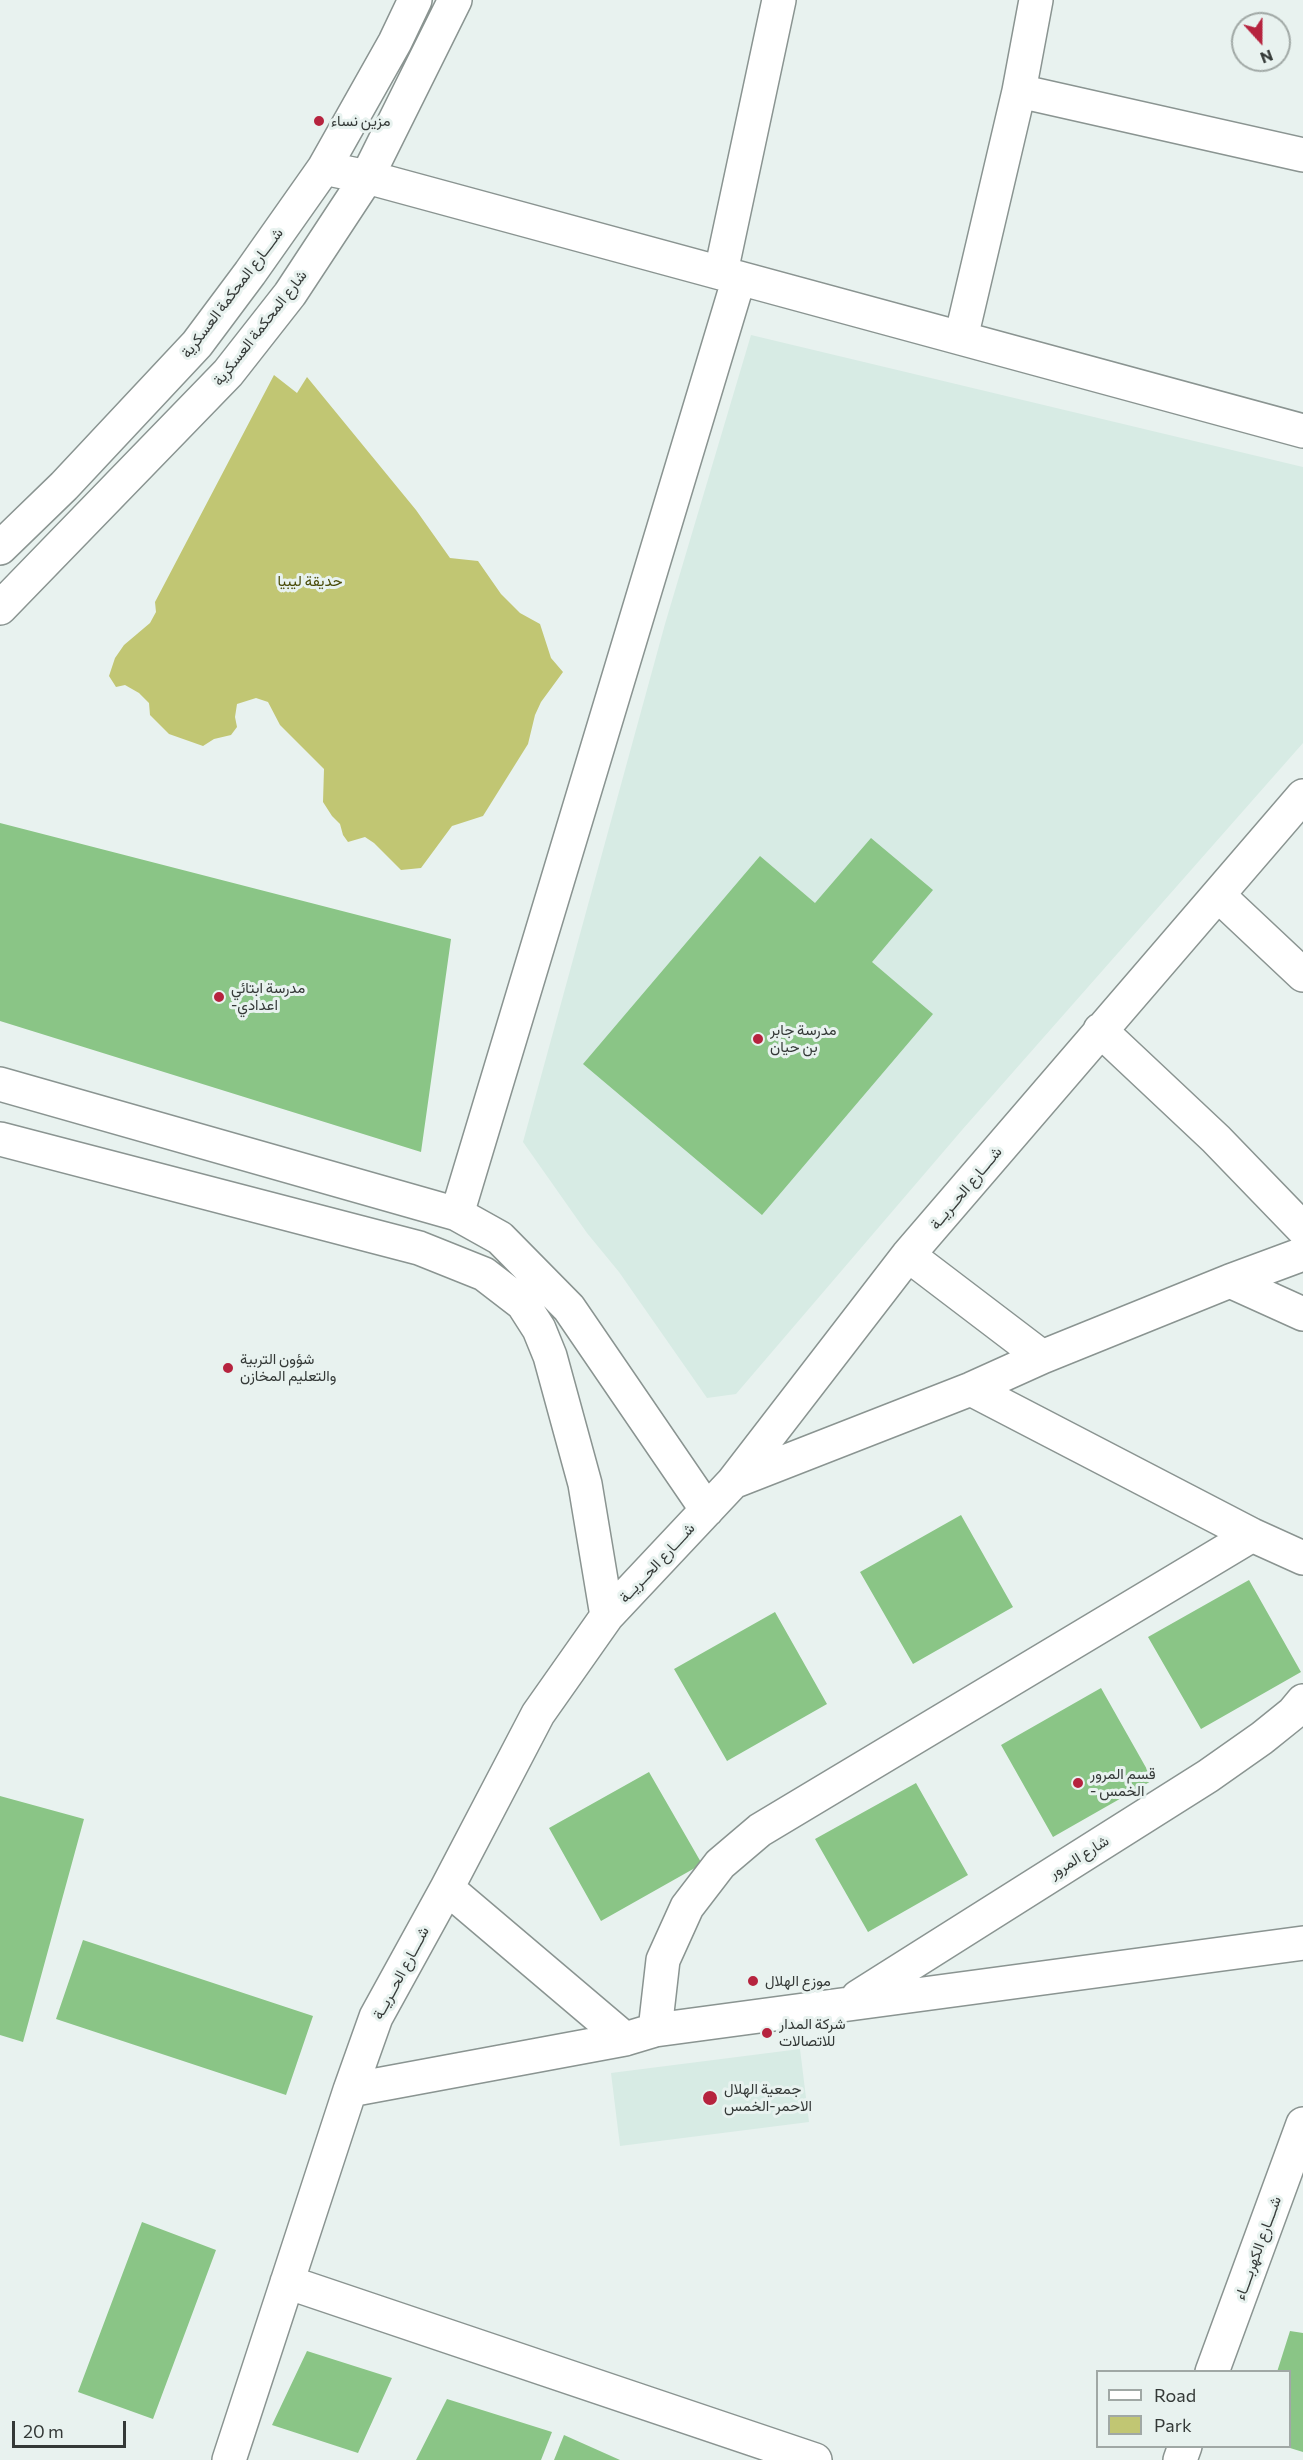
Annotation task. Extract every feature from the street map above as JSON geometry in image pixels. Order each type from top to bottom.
[{"type":"street","name":"شــــارع المحكمة العسكرية","points":[[0,548],[64,486],[197,344],[324,168],[395,42],[415,0]]},
{"type":"street","name":"شارع المحكمة العسكرية","points":[[0,608],[228,374],[290,294],[367,177],[456,0]]},
{"type":"street","points":[[457,1214],[730,275],[779,0]]},
{"type":"street","points":[[961,339],[1019,92],[1036,0]]},
{"type":"street","points":[[1019,92],[1303,155]]},
{"type":"street","points":[[324,168],[367,177],[1303,431]]},
{"type":"street","name":"شــــارع الحــريــة","points":[[229,2460],[350,2090],[376,2018],[538,1714],[607,1616],[733,1482],[908,1255],[1303,796]]},
{"type":"street","points":[[1218,895],[1303,975]]},
{"type":"street","points":[[1100,1030],[1216,1139],[1303,1229]]},
{"type":"street","points":[[0,1084],[457,1214],[500,1238],[569,1308],[707,1510]]},
{"type":"street","points":[[0,1139],[136,1173],[307,1221],[418,1248],[484,1274],[523,1304],[539,1329],[550,1356],[585,1484],[607,1616]]},
{"type":"street","points":[[733,1482],[971,1389],[1042,1357],[1230,1281],[1303,1254]]},
{"type":"street","points":[[908,1255],[1042,1357]]},
{"type":"street","points":[[1230,1281],[1303,1314]]},
{"type":"street","points":[[971,1389],[1252,1535],[1303,1558]]},
{"type":"street","points":[[656,2030],[663,1960],[687,1907],[720,1864],[760,1830],[1252,1535]]},
{"type":"street","name":"شارع المرور","points":[[848,2004],[1208,1776],[1270,1732],[1293,1713],[1303,1701]]},
{"type":"street","points":[[447,1888],[625,2039]]},
{"type":"street","name":"شارع المرور","points":[[350,2090],[625,2039],[656,2030],[1303,1942]]},
{"type":"street","name":"شــــارع الكهربــــاء","points":[[1213,2370],[1303,2124]]},
{"type":"street","points":[[287,2282],[815,2460]]},
{"type":"shaded area","points":[[751,335],[1303,467],[1303,743],[962,1130],[736,1394],[707,1398],[619,1272],[587,1233],[523,1142],[665,624]]},
{"type":"shaded area","name":"جمعية الهلال الاحمر-الخمس","points":[[800,2049],[809,2122],[620,2146],[611,2073]]},
{"type":"green space","name":"حديقة ليبيا","points":[[274,375],[297,393],[307,377],[416,510],[450,558],[478,561],[501,594],[520,613],[540,624],[551,658],[563,672],[541,702],[535,715],[528,744],[483,816],[452,826],[421,868],[401,870],[365,837],[348,842],[340,824],[323,802],[324,769],[280,725],[268,702],[256,698],[237,704],[235,717],[237,727],[231,735],[214,739],[203,746],[169,734],[150,715],[149,703],[139,693],[125,685],[116,687],[109,676],[115,658],[124,645],[150,623],[156,612],[155,602]]},
{"type":"building","points":[[0,823],[451,939],[421,1152],[0,1021]]},
{"type":"building","name":"مدرسة جابر بن حيان","points":[[871,838],[933,890],[872,962],[933,1014],[762,1215],[583,1064],[760,856],[815,903]]},
{"type":"building","points":[[961,1515],[1013,1607],[913,1664],[860,1572]]},
{"type":"building","points":[[1249,1580],[1301,1672],[1201,1729],[1148,1637]]},
{"type":"building","points":[[775,1612],[827,1704],[727,1761],[674,1669]]},
{"type":"building","points":[[1101,1688],[1153,1780],[1053,1837],[1001,1745]]},
{"type":"building","points":[[649,1772],[702,1864],[601,1921],[549,1828]]},
{"type":"building","points":[[916,1783],[968,1875],[868,1932],[815,1839]]},
{"type":"building","points":[[0,1796],[84,1819],[23,2042],[0,2035]]},
{"type":"building","points":[[83,1940],[313,2016],[286,2095],[56,2019]]},
{"type":"building","points":[[142,2222],[216,2250],[153,2419],[78,2392]]},
{"type":"building","points":[[1290,2331],[1303,2333],[1303,2452],[1290,2448],[1291,2370],[1278,2370]]},
{"type":"building","points":[[307,2351],[392,2378],[358,2453],[272,2425]]},
{"type":"building","points":[[447,2399],[552,2432],[541,2460],[416,2460]]},
{"type":"building","points":[[564,2435],[620,2460],[554,2460]]},
{"type":"place","name":"مزين نساء","points":[[319,121]]},
{"type":"place","name":"مدرسة ابتائي -اعدادي","points":[[219,997]]},
{"type":"place","name":"مدرسة جابر بن حيان","points":[[758,1039]]},
{"type":"place","name":"شؤون التربية والتعليم المخازن","points":[[228,1368]]},
{"type":"place","name":"قسم المرور - الخمس","points":[[1078,1783]]},
{"type":"place","name":"موزع الهلال","points":[[753,1981]]},
{"type":"place","name":"شركة المدار للاتصالات","points":[[767,2033]]},
{"type":"place","name":"جمعية الهلال الاحمر-الخمس","points":[[710,2098]]}]
